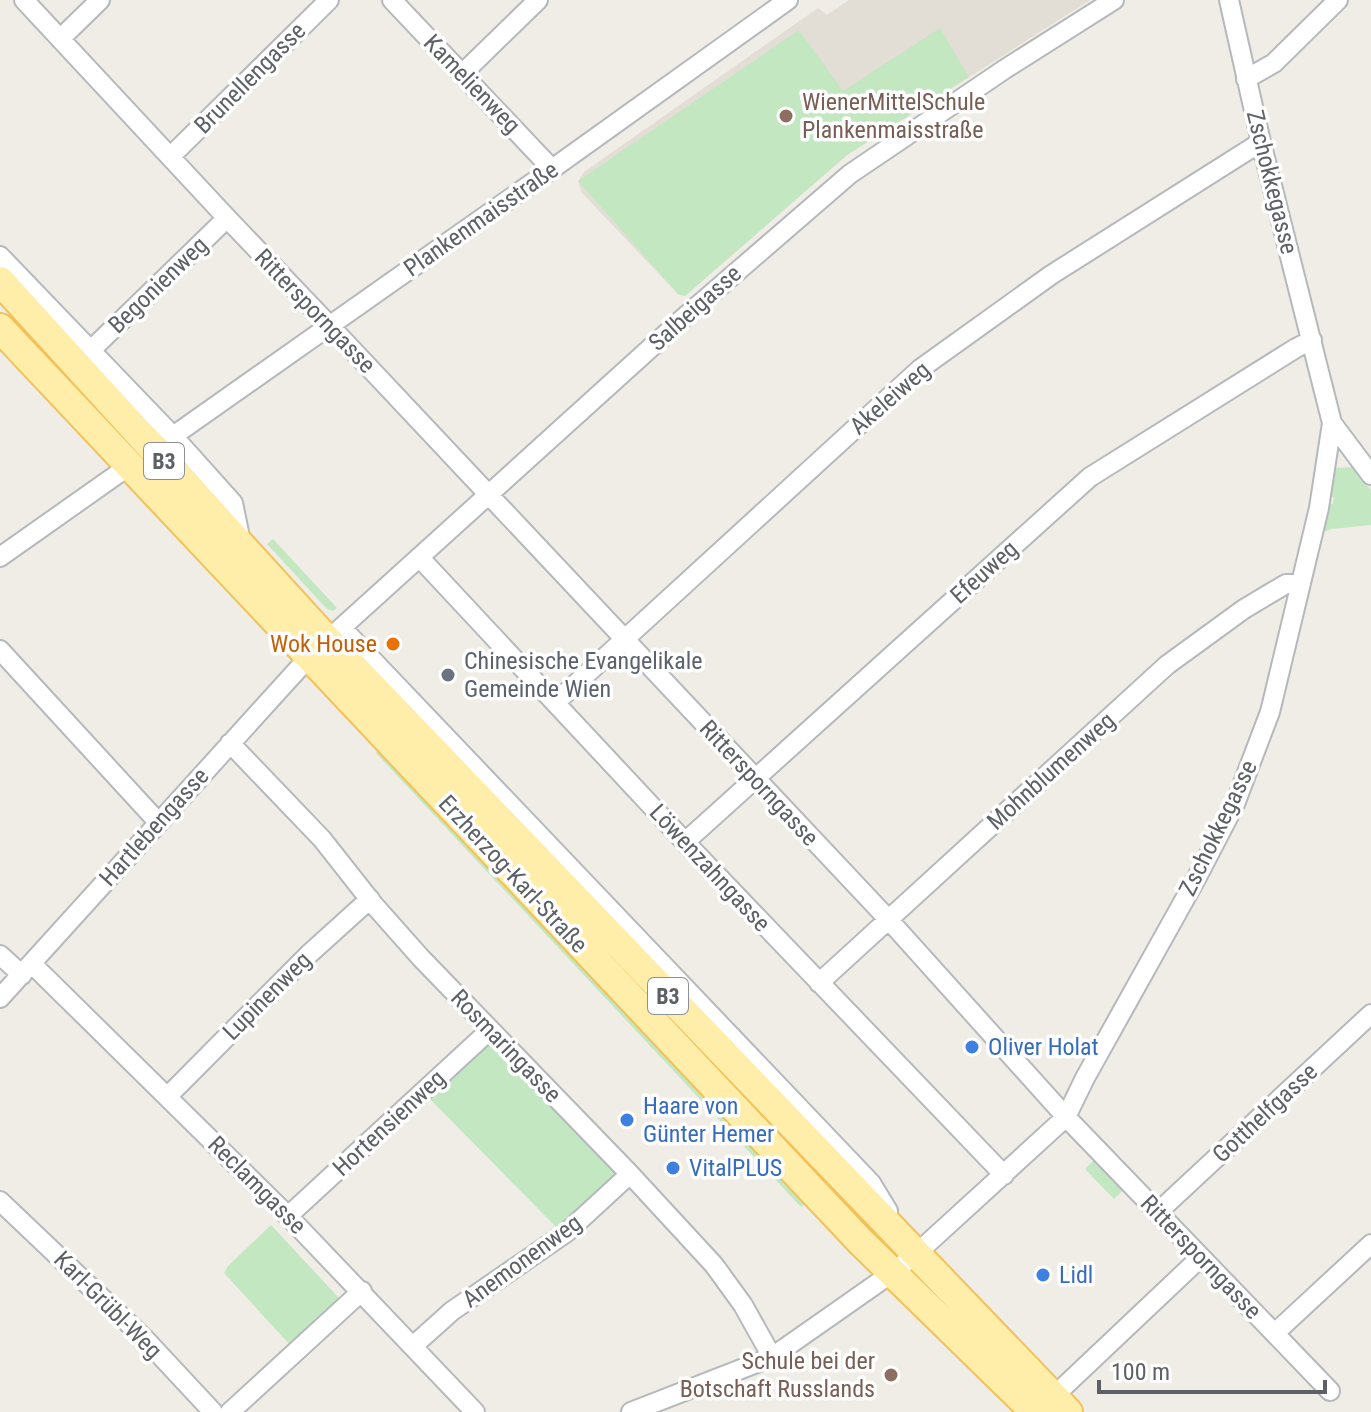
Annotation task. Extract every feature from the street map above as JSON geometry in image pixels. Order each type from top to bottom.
[{"type":"main road","name":"Erzherzog-Karl-Straße","points":[[0,281],[243,548],[860,1241],[1039,1407]]},
{"type":"main road","name":"Erzherzog-Karl-Straße","points":[[0,328],[129,466],[326,642],[916,1254],[1039,1407]]},
{"type":"street","name":"Rittersporngasse","points":[[24,0],[888,919],[1066,1117],[1330,1391]]},
{"type":"street","points":[[60,39],[100,0]]},
{"type":"street","name":"Brunellengasse","points":[[170,157],[329,0]]},
{"type":"street","name":"Kamelienweg","points":[[392,0],[552,169]]},
{"type":"street","points":[[462,74],[538,0]]},
{"type":"street","name":"Plankenmaisstraße","points":[[173,436],[788,0]]},
{"type":"street","name":"Salbeigasse","points":[[326,642],[736,271],[850,174],[1114,0]]},
{"type":"street","name":"Zschokkegasse","points":[[631,1412],[772,1357],[916,1254],[1066,1117],[1235,804],[1270,712],[1319,508],[1332,423],[1261,142],[1229,0]]},
{"type":"street","points":[[1246,79],[1274,63],[1338,0]]},
{"type":"street","name":"Akeleiweg","points":[[556,702],[920,369],[1051,275],[1261,142]]},
{"type":"street","name":"Begonienweg","points":[[90,351],[227,218]]},
{"type":"street","name":"Erzherzog-Karl-Straße","points":[[0,256],[233,503],[243,548]]},
{"type":"street","name":"Efeuweg","points":[[685,842],[1090,477],[1312,340]]},
{"type":"street","points":[[1332,423],[1371,475]]},
{"type":"street","points":[[0,557],[129,466]]},
{"type":"street","name":"Löwenzahngasse","points":[[419,557],[685,842],[1004,1175]]},
{"type":"street","name":"Mohnblumenweg","points":[[819,983],[1167,665],[1244,609],[1286,584],[1300,584]]},
{"type":"street","name":"Hartlebengasse","points":[[0,998],[230,743],[326,642]]},
{"type":"street","points":[[0,650],[158,822]]},
{"type":"street","name":"Rosmaringasse","points":[[230,743],[322,839],[421,958],[714,1265],[743,1305],[772,1357]]},
{"type":"street","name":"Lupinenweg","points":[[168,1096],[309,954],[370,899]]},
{"type":"street","name":"Reclamgasse","points":[[0,955],[27,969],[168,1096],[362,1291],[475,1412]]},
{"type":"street","name":"Gotthelfgasse","points":[[1158,1212],[1371,1014]]},
{"type":"street","name":"Hortensienweg","points":[[288,1216],[490,1030]]},
{"type":"street","name":"Anemonenweg","points":[[413,1346],[452,1311],[567,1232],[630,1174]]},
{"type":"street","name":"Karl-Grübl-Weg","points":[[0,1201],[137,1331],[213,1412]]},
{"type":"street","points":[[1275,1333],[1371,1244]]},
{"type":"street","points":[[1039,1407],[1201,1257]]},
{"type":"street","points":[[230,1412],[362,1291]]},
{"type":"shaded area","name":"WienerMittelSchule Plankenmaisstraße","points":[[849,0],[1090,0],[847,155],[685,296],[678,294],[581,192],[578,181],[584,172],[818,8],[827,15]]},
{"type":"green space","name":"WienerMittelSchule Plankenmaisstraße","points":[[940,28],[969,77],[847,155],[685,296],[678,294],[578,181],[799,30],[843,91]]},
{"type":"green space","points":[[1353,467],[1371,490],[1371,525],[1324,532],[1330,504],[1333,504],[1334,497],[1331,496],[1336,468]]},
{"type":"green space","points":[[273,539],[337,608],[333,611],[327,609],[267,544]]},
{"type":"green space","points":[[380,749],[806,1203],[801,1207],[376,753]]},
{"type":"green space","points":[[494,1042],[616,1171],[616,1182],[559,1230],[426,1095],[481,1043]]},
{"type":"green space","points":[[1095,1159],[1124,1189],[1114,1199],[1085,1169]]},
{"type":"green space","points":[[271,1225],[338,1297],[291,1346],[224,1273]]},
{"type":"place","name":"WienerMittelSchule Plankenmaisstraße","points":[[786,116]]},
{"type":"place","name":"Wok House","points":[[393,644]]},
{"type":"place","name":"Chinesische Evangelikale Gemeinde Wien","points":[[448,675]]},
{"type":"place","name":"Oliver Holat","points":[[972,1047]]},
{"type":"place","name":"Haare von Günter Hemer","points":[[627,1120]]},
{"type":"place","name":"VitalPLUS","points":[[673,1168]]},
{"type":"place","name":"Lidl","points":[[1043,1275]]},
{"type":"place","name":"Schule bei der Botschaft Russlands","points":[[891,1375]]}]
